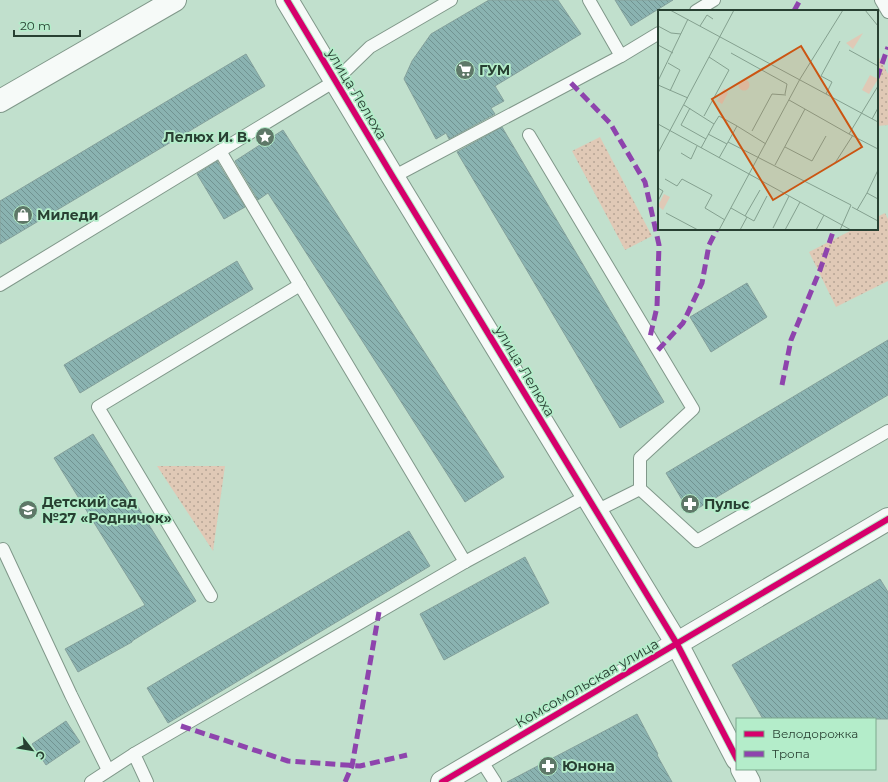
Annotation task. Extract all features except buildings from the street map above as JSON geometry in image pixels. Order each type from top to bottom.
[{"type":"street","points":[[0,101],[175,0]]},
{"type":"street","name":"улица Лелюха","points":[[287,0],[334,81],[677,644],[736,757]]},
{"type":"street","name":"Комсомольская улица","points":[[442,782],[888,519]]},
{"type":"street","points":[[743,770],[749,782]]},
{"type":"lane","points":[[0,285],[334,81],[370,47],[451,0]]},
{"type":"lane","points":[[589,0],[622,56]]},
{"type":"lane","points":[[698,10],[714,0]]},
{"type":"lane","points":[[881,0],[888,12]]},
{"type":"lane","points":[[393,177],[622,56],[658,34]]},
{"type":"lane","points":[[529,136],[693,409],[640,458],[640,488],[697,541],[888,431]]},
{"type":"lane","points":[[220,151],[465,562]]},
{"type":"lane","points":[[210,596],[98,407],[300,285]]},
{"type":"lane","points":[[91,782],[134,754],[465,562],[591,503],[640,488]]},
{"type":"lane","points":[[3,549],[71,696],[108,770]]},
{"type":"lane","points":[[134,754],[148,782]]},
{"type":"lane","points":[[481,760],[495,782]]},
{"type":"shaded area","points":[[878,56],[888,74],[888,125],[878,126]]},
{"type":"shaded area","points":[[600,137],[652,236],[625,250],[572,151]]},
{"type":"shaded area","points":[[885,213],[888,219],[888,281],[836,307],[809,252],[852,230],[878,230],[878,216]]},
{"type":"shaded area","points":[[157,466],[225,466],[213,551]]},
{"type":"marked path","points":[[795,10],[800,0]]},
{"type":"marked path","points":[[878,75],[888,47]]},
{"type":"marked path","points":[[571,83],[610,123],[645,182],[659,245],[657,307],[650,337]]},
{"type":"marked path","points":[[658,350],[683,323],[702,283],[709,245],[716,230]]},
{"type":"marked path","points":[[782,385],[791,340],[820,270],[834,230]]},
{"type":"marked path","points":[[345,782],[352,766],[379,612]]},
{"type":"marked path","points":[[181,726],[288,761],[360,766],[407,755]]},
{"type":"cycle path","points":[[287,0],[677,644],[736,757]]},
{"type":"cycle path","points":[[442,782],[888,519]]},
{"type":"place","name":"ГУМ","points":[[465,70]]},
{"type":"place","name":"Лелюх И. В.","points":[[265,137]]},
{"type":"place","name":"Миледи","points":[[23,215]]},
{"type":"place","name":"Пульс","points":[[690,504]]},
{"type":"place","name":"Детский сад №27 «Родничок»","points":[[28,510]]},
{"type":"place","name":"Юнона","points":[[548,766]]}]
